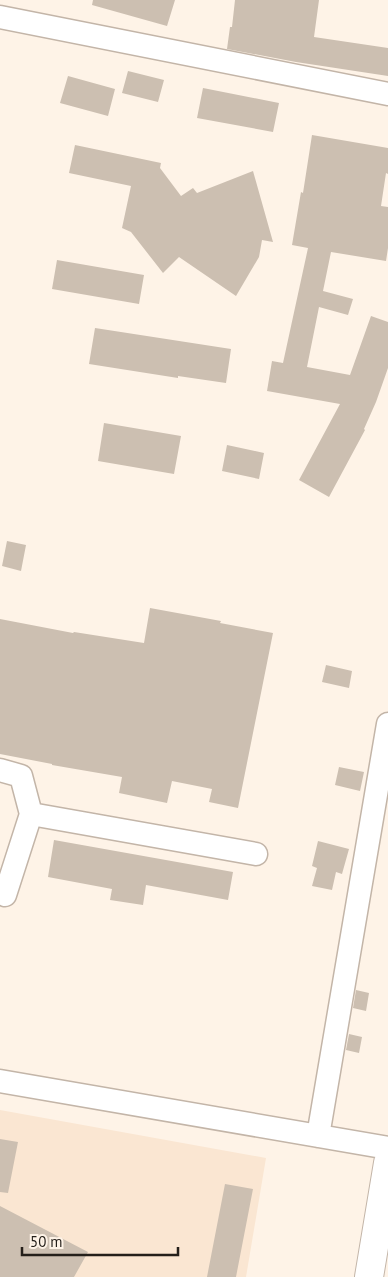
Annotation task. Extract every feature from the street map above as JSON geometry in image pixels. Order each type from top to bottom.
[{"type":"main road","points":[[369,1277],[388,1164]]},
{"type":"street","points":[[0,17],[388,94]]},
{"type":"street","points":[[318,1136],[388,724]]},
{"type":"street","points":[[0,770],[21,776],[31,814],[5,895]]},
{"type":"street","points":[[31,814],[256,854]]},
{"type":"street","points":[[0,1081],[388,1148]]},
{"type":"shaded area","points":[[0,1110],[266,1158],[246,1277],[0,1277]]},
{"type":"building","points":[[93,0],[175,0],[167,26],[92,5]]},
{"type":"building","points":[[235,0],[319,0],[314,37],[388,48],[388,76],[227,49]]},
{"type":"building","points":[[128,71],[164,80],[158,102],[122,93]]},
{"type":"building","points":[[68,76],[115,89],[108,116],[60,103]]},
{"type":"building","points":[[203,88],[279,103],[273,132],[197,118]]},
{"type":"building","points":[[312,135],[388,148],[388,174],[386,173],[381,206],[388,207],[388,248],[386,261],[331,252],[323,291],[353,299],[348,315],[319,307],[307,367],[350,375],[371,316],[388,322],[388,368],[365,430],[329,497],[299,480],[340,404],[267,391],[272,361],[283,363],[308,248],[292,245],[301,192],[303,193]]},
{"type":"building","points":[[75,145],[161,163],[160,168],[181,196],[193,188],[197,193],[253,171],[273,242],[262,240],[259,257],[236,296],[179,257],[163,273],[131,232],[122,228],[131,186],[69,173]]},
{"type":"building","points":[[57,260],[144,275],[139,304],[52,289]]},
{"type":"building","points":[[95,328],[231,349],[226,383],[178,376],[178,378],[89,364]]},
{"type":"building","points":[[104,423],[181,436],[174,474],[98,461]]},
{"type":"building","points":[[227,445],[264,453],[259,479],[222,471]]},
{"type":"building","points":[[7,541],[26,545],[21,571],[2,566]]},
{"type":"building","points":[[150,608],[273,633],[238,808],[209,802],[212,789],[172,781],[167,803],[119,793],[122,777],[0,754],[0,619],[73,633],[144,643]]},
{"type":"building","points":[[326,665],[352,671],[349,688],[322,682]]},
{"type":"building","points":[[339,767],[364,772],[360,791],[335,785]]},
{"type":"building","points":[[54,840],[233,872],[228,900],[146,885],[143,905],[110,900],[112,889],[48,877]]},
{"type":"building","points":[[318,841],[349,849],[342,874],[336,872],[332,890],[312,886],[317,868],[312,866]]},
{"type":"building","points":[[356,990],[369,993],[366,1011],[353,1008]]},
{"type":"building","points":[[349,1034],[362,1037],[359,1053],[346,1050]]},
{"type":"building","points":[[0,1139],[18,1142],[8,1193],[0,1192]]},
{"type":"building","points":[[225,1184],[253,1189],[236,1277],[207,1277]]},
{"type":"building","points":[[0,1206],[88,1252],[74,1277],[0,1277]]}]
